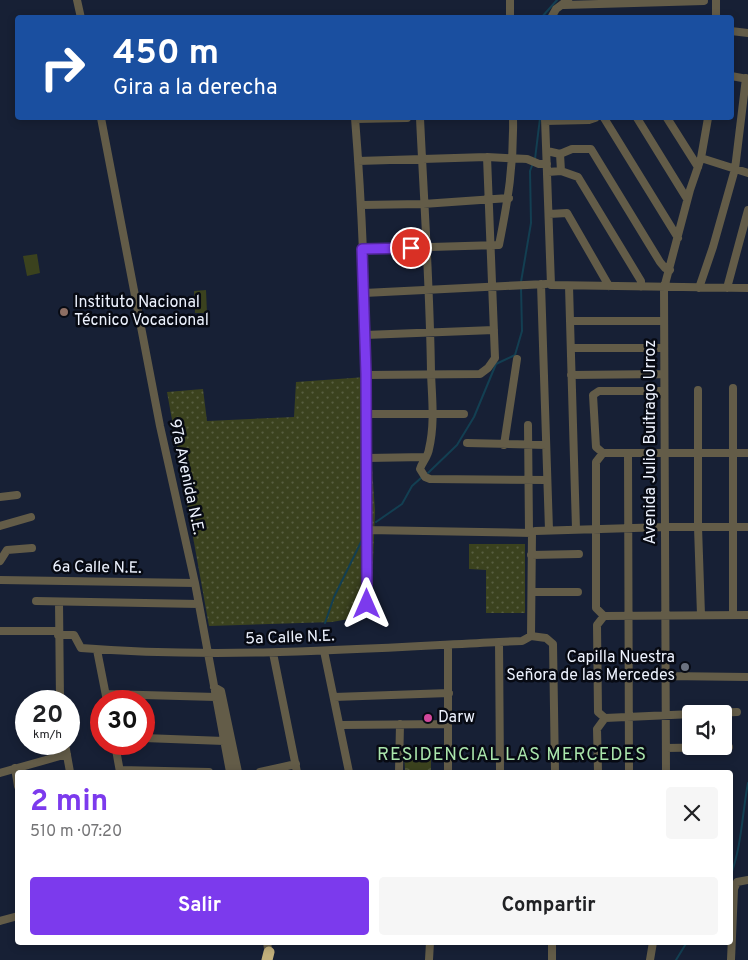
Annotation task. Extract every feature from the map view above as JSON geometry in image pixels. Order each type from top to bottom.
[{"type":"street","points":[[77,0],[80,15]]},
{"type":"street","points":[[510,0],[510,15]]},
{"type":"street","points":[[716,0],[716,15]]},
{"type":"street","points":[[552,15],[556,9],[566,2],[704,1]]},
{"type":"street","points":[[734,31],[748,33]]},
{"type":"street","points":[[699,288],[713,248],[735,169],[747,79],[734,77]]},
{"type":"street","name":"97a Avenida N.E.","points":[[101,120],[160,426],[194,583],[230,770]]},
{"type":"street","points":[[355,120],[361,205],[366,374],[367,604]]},
{"type":"street","points":[[420,120],[423,204],[432,332],[431,374],[434,413],[429,452],[420,469],[425,478],[430,479],[547,480]]},
{"type":"street","points":[[362,249],[499,245],[509,198],[514,158],[513,120]]},
{"type":"street","points":[[545,120],[551,284]]},
{"type":"street","points":[[605,120],[678,238]]},
{"type":"street","points":[[638,120],[687,199]]},
{"type":"street","points":[[669,120],[698,166]]},
{"type":"street","points":[[701,120],[706,128]]},
{"type":"street","name":"Avenida Julio Buitrago Urroz","points":[[666,770],[664,288],[687,199],[701,158],[708,120]]},
{"type":"street","points":[[547,151],[560,154],[572,149],[591,149],[660,262],[665,268],[670,270]]},
{"type":"street","points":[[560,154],[561,171]]},
{"type":"street","points":[[358,161],[487,157],[514,158],[529,160],[578,177],[641,281],[641,287]]},
{"type":"street","points":[[366,374],[480,374],[488,368],[495,358],[487,157]]},
{"type":"street","points":[[701,158],[748,173]]},
{"type":"street","points":[[361,205],[423,204],[509,198]]},
{"type":"street","points":[[727,288],[748,210]]},
{"type":"street","points":[[549,214],[567,213],[609,286]]},
{"type":"street","points":[[364,293],[527,284],[664,288],[748,288]]},
{"type":"street","points":[[541,284],[549,530]]},
{"type":"street","points":[[569,286],[576,529]]},
{"type":"street","points":[[570,321],[664,321]]},
{"type":"street","points":[[365,335],[494,330]]},
{"type":"street","points":[[571,348],[664,348]]},
{"type":"street","points":[[504,445],[517,359]]},
{"type":"street","points":[[571,375],[664,374]]},
{"type":"street","points":[[732,615],[731,453],[733,388]]},
{"type":"street","points":[[698,390],[698,527],[701,615]]},
{"type":"street","points":[[664,391],[595,392],[596,447],[603,453],[748,453]]},
{"type":"street","points":[[366,414],[464,414]]},
{"type":"street","points":[[528,425],[532,592],[531,636],[546,638],[553,644],[555,770]]},
{"type":"street","points":[[467,443],[546,445]]},
{"type":"street","points":[[603,453],[596,462],[596,608],[604,616],[748,615]]},
{"type":"street","points":[[628,453],[628,770]]},
{"type":"street","points":[[366,458],[426,458]]},
{"type":"street","points":[[0,497],[17,496]]},
{"type":"street","points":[[0,526],[31,517]]},
{"type":"street","points":[[367,530],[531,532],[596,528],[748,528]]},
{"type":"street","points":[[0,561],[7,550],[32,548]]},
{"type":"street","points":[[531,555],[579,554]]},
{"type":"street","name":"6a Calle N.E.","points":[[0,580],[194,583]]},
{"type":"street","points":[[532,592],[578,592]]},
{"type":"street","points":[[36,601],[198,604]]},
{"type":"street","points":[[59,602],[60,690]]},
{"type":"street","points":[[604,616],[597,625],[598,712],[605,718],[736,712]]},
{"type":"street","points":[[0,631],[58,633]]},
{"type":"street","name":"5a Calle N.E.","points":[[58,633],[74,635],[79,647],[97,650],[208,655],[324,652],[499,642],[522,640],[531,636]]},
{"type":"street","points":[[499,642],[500,770]]},
{"type":"street","points":[[448,645],[448,770]]},
{"type":"street","points":[[97,650],[106,690]]},
{"type":"street","points":[[324,652],[349,770]]},
{"type":"street","points":[[272,653],[296,768],[278,770]]},
{"type":"street","points":[[666,676],[748,677]]},
{"type":"street","points":[[214,687],[218,688],[221,692],[238,770]]},
{"type":"street","points":[[334,697],[449,693]]},
{"type":"street","points":[[155,697],[216,697]]},
{"type":"street","points":[[598,770],[597,729],[605,718]]},
{"type":"street","points":[[399,770],[400,724]]},
{"type":"street","points":[[340,725],[448,724]]},
{"type":"street","points":[[155,738],[224,741]]},
{"type":"street","points":[[666,748],[682,748]]},
{"type":"street","points":[[0,773],[63,755]]},
{"type":"street","points":[[67,755],[70,770]]},
{"type":"street","points":[[117,755],[120,770]]},
{"type":"street","points":[[733,912],[734,888],[737,882],[748,880]]},
{"type":"street","points":[[0,921],[15,917]]},
{"type":"street","points":[[430,945],[430,960]]},
{"type":"street","points":[[552,945],[552,960]]},
{"type":"street","points":[[650,960],[652,945]]},
{"type":"street","points":[[731,960],[732,945]]},
{"type":"green space","points":[[37,254],[40,273],[27,276],[23,256]]},
{"type":"green space","points":[[206,290],[207,313],[195,313],[194,291]]},
{"type":"green space","points":[[366,377],[375,511],[371,615],[332,622],[209,626],[167,392],[203,389],[207,421],[294,417],[296,382]]},
{"type":"green space","points":[[469,544],[525,544],[525,613],[486,613],[486,570],[469,569]]},
{"type":"green space","points":[[431,753],[431,770],[405,770],[404,754]]},
{"type":"waterway","points":[[544,15],[557,0]]},
{"type":"waterway","points":[[535,159],[540,120]]},
{"type":"waterway","points":[[521,282],[531,223],[530,171],[533,163]]},
{"type":"waterway","points":[[428,473],[457,445],[474,417],[496,364],[515,355],[522,331],[521,287]]},
{"type":"waterway","points":[[376,522],[402,504],[412,486],[421,478]]},
{"type":"waterway","points":[[325,623],[334,597],[365,534]]},
{"type":"waterway","points":[[733,868],[748,783]]},
{"type":"waterway","points":[[676,960],[685,945]]},
{"type":"place","name":"Instituto Nacional Técnico Vocacional","points":[[64,312]]},
{"type":"place","name":"Capilla Nuestra Señora de las Mercedes","points":[[685,667]]},
{"type":"place","name":"Darw","points":[[428,718]]},
{"type":"district","name":"RESIDENCIAL LAS MERCEDES","points":[[512,755]]},
{"type":"route","points":[[367,604],[366,374],[362,249],[411,248]]}]
